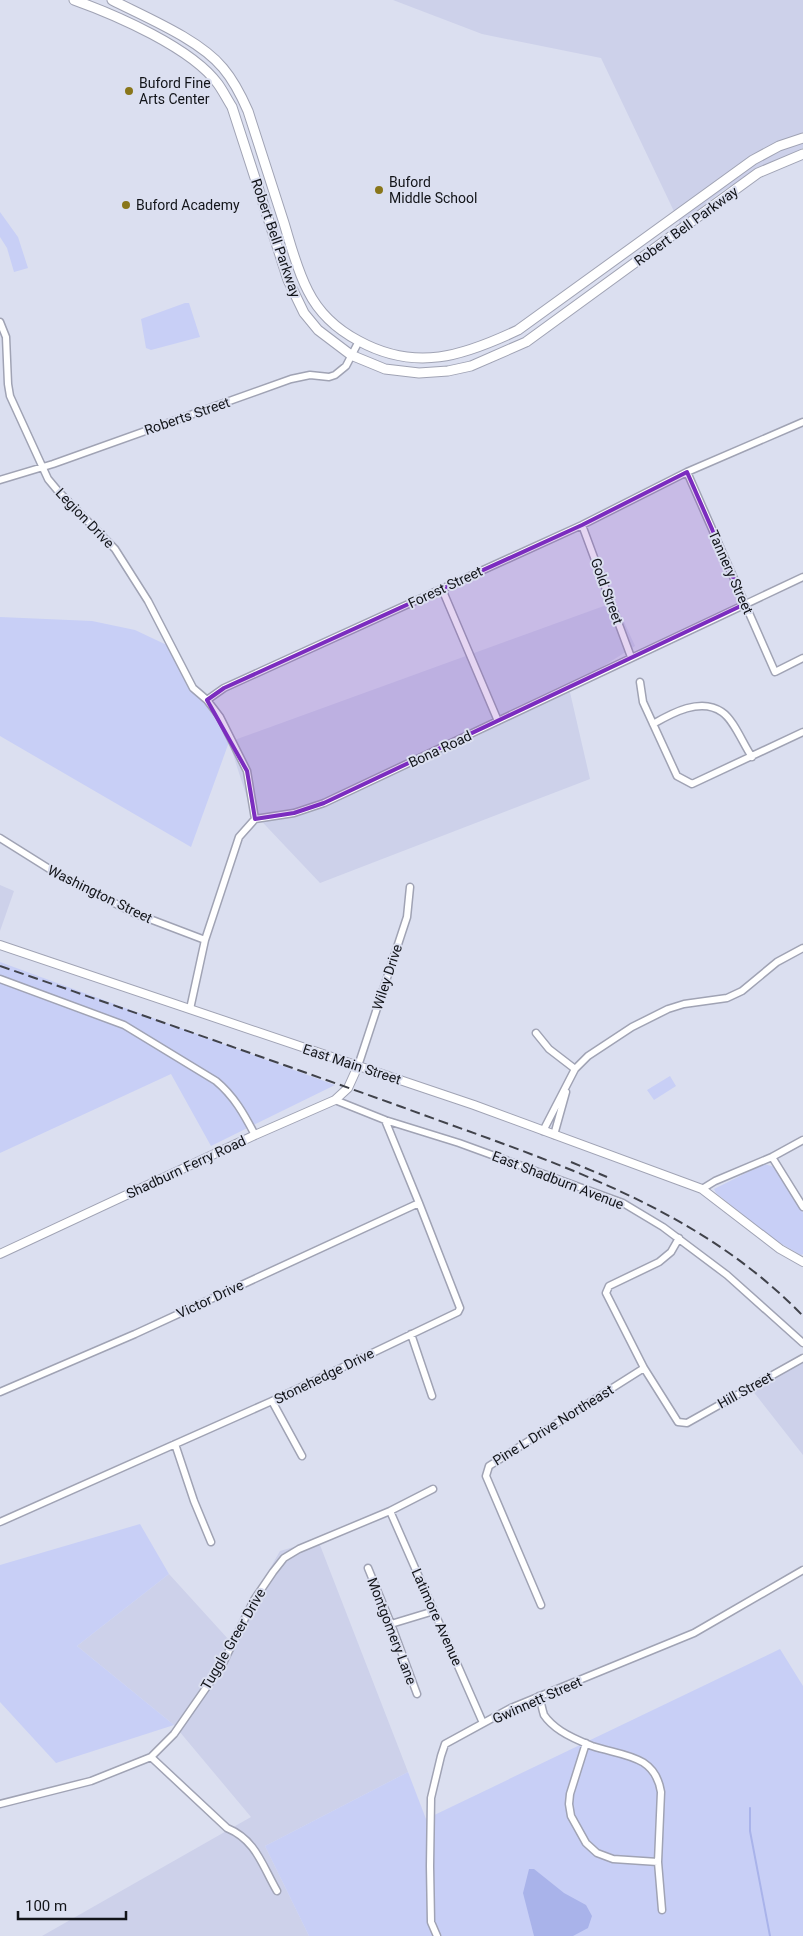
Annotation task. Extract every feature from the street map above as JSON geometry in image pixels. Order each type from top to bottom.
[{"type":"main road","name":"Robert Bell Parkway","points":[[74,0],[94,7],[153,36],[191,58],[218,83],[232,107],[288,280],[304,313],[318,330],[352,355],[386,369],[419,373],[448,371],[471,366],[526,342],[758,173],[803,154]]},
{"type":"main road","name":"Robert Bell Parkway","points":[[112,0],[174,31],[222,66],[238,88],[248,111],[297,265],[308,292],[326,317],[344,333],[394,356],[422,359],[447,356],[485,346],[518,330],[753,160],[779,146],[803,138]]},
{"type":"street","name":"Legion Drive","points":[[0,322],[6,337],[10,396],[48,479],[115,549],[148,601],[193,688],[207,700]]},
{"type":"street","name":"Roberts Street","points":[[0,480],[43,467],[291,379],[310,375],[329,377],[335,375],[346,366],[359,341]]},
{"type":"street","name":"Forest Street","points":[[207,700],[224,688],[582,525],[687,472],[803,422]]},
{"type":"street","name":"Tannery Street","points":[[687,472],[775,672],[803,658]]},
{"type":"street","name":"Gold Street","points":[[582,525],[631,658]]},
{"type":"street","name":"Bona Road","points":[[255,819],[294,813],[324,803],[803,577]]},
{"type":"street","points":[[442,589],[498,721]]},
{"type":"street","points":[[640,682],[643,702],[677,776],[692,784],[803,732]]},
{"type":"street","points":[[190,1009],[205,940],[239,837],[255,819],[247,771],[220,717],[207,700]]},
{"type":"street","points":[[653,724],[688,707],[706,706],[722,711],[752,756]]},
{"type":"street","name":"Washington Street","points":[[0,838],[59,876],[134,913],[205,940]]},
{"type":"street","name":"Wiley Drive","points":[[358,1066],[407,917],[410,887]]},
{"type":"street","name":"East Main Street","points":[[0,945],[474,1106],[702,1189],[780,1249],[803,1262]]},
{"type":"street","points":[[543,1131],[575,1069],[588,1056],[640,1023],[668,1009],[684,1004],[727,998],[742,991],[777,962],[803,949]]},
{"type":"street","points":[[0,980],[110,1019],[136,1031],[216,1081],[234,1099],[255,1135]]},
{"type":"street","points":[[536,1033],[549,1049],[575,1069]]},
{"type":"street","name":"Shadburn Ferry Road","points":[[0,1254],[255,1135],[335,1100],[348,1088],[358,1066]]},
{"type":"street","points":[[554,1135],[568,1084]]},
{"type":"street","name":"East Shadburn Avenue","points":[[335,1100],[385,1120],[459,1144],[622,1203],[679,1238],[727,1274],[803,1343]]},
{"type":"street","name":"Stonehedge Drive","points":[[0,1522],[272,1401],[458,1312],[460,1308],[385,1120]]},
{"type":"street","points":[[702,1189],[736,1171],[772,1157],[803,1140]]},
{"type":"street","points":[[772,1157],[803,1207]]},
{"type":"street","name":"Victor Drive","points":[[0,1392],[135,1334],[419,1203]]},
{"type":"street","points":[[644,1368],[606,1293],[610,1286],[659,1262],[671,1252],[679,1238]]},
{"type":"street","points":[[411,1334],[432,1396]]},
{"type":"street","name":"Hill Street","points":[[644,1368],[678,1422],[687,1423],[803,1358]]},
{"type":"street","name":"Pine L Drive Northeast","points":[[541,1605],[499,1509],[486,1476],[486,1470],[489,1466],[644,1368]]},
{"type":"street","points":[[272,1401],[302,1456]]},
{"type":"street","points":[[175,1444],[194,1502],[211,1542]]},
{"type":"street","name":"Tuggle Greer Drive","points":[[0,1804],[91,1781],[151,1757],[174,1734],[216,1673],[254,1600],[284,1558],[299,1549],[390,1511],[433,1489]]},
{"type":"street","name":"Latimore Avenue","points":[[390,1511],[484,1723]]},
{"type":"street","name":"Montgomery Lane","points":[[368,1568],[417,1694]]},
{"type":"street","name":"Gwinnett Street","points":[[437,1936],[431,1922],[431,1798],[445,1744],[511,1708],[694,1633],[803,1570]]},
{"type":"street","points":[[391,1624],[434,1611]]},
{"type":"street","points":[[539,1696],[544,1715],[553,1725],[586,1743],[636,1757],[647,1765],[660,1781],[658,1862],[662,1910]]},
{"type":"street","points":[[586,1743],[570,1794],[569,1804],[571,1816],[586,1843],[597,1853],[613,1859],[658,1862]]},
{"type":"street","points":[[151,1757],[227,1828],[240,1833],[248,1840],[255,1849],[277,1891]]},
{"type":"highlighted area","points":[[687,472],[745,604],[324,803],[294,813],[255,819],[247,771],[207,700],[224,688],[582,525]]},
{"type":"shaded area","points":[[393,0],[803,0],[803,148],[722,191],[680,224],[601,58],[482,34]]},
{"type":"shaded area","points":[[0,212],[18,237],[28,268],[14,272],[7,248],[0,237]]},
{"type":"shaded area","points":[[189,303],[200,337],[151,350],[146,348],[141,319]]},
{"type":"shaded area","points":[[615,602],[635,646],[569,688],[590,779],[320,883],[251,810],[229,742]]},
{"type":"shaded area","points":[[0,617],[92,621],[135,630],[171,647],[229,742],[191,847],[0,736]]},
{"type":"shaded area","points":[[0,885],[14,891],[0,931]]},
{"type":"shaded area","points":[[0,962],[335,1085],[211,1146],[171,1074],[0,1153]]},
{"type":"shaded area","points":[[670,1076],[676,1086],[654,1100],[647,1090]]},
{"type":"shaded area","points":[[764,1164],[775,1167],[803,1213],[803,1254],[801,1255],[773,1239],[716,1193],[714,1189]]},
{"type":"shaded area","points":[[803,1359],[803,1455],[752,1390]]},
{"type":"shaded area","points":[[140,1524],[169,1574],[77,1646],[174,1725],[56,1763],[0,1702],[0,1565]]},
{"type":"shaded area","points":[[318,1540],[408,1772],[265,1846],[309,1936],[42,1936],[251,1817],[174,1725],[77,1646],[169,1574],[229,1640],[280,1551]]},
{"type":"shaded area","points":[[780,1649],[803,1686],[803,1936],[309,1936],[265,1846],[408,1772],[426,1819]]},
{"type":"shaded area","points":[[529,1869],[534,1869],[564,1893],[586,1905],[592,1916],[588,1928],[573,1936],[534,1936],[523,1893]]},
{"type":"waterway","points":[[750,1808],[750,1831],[770,1936]]},
{"type":"railway","points":[[0,966],[510,1146],[615,1189],[666,1214],[714,1243],[760,1277],[803,1316]]},
{"type":"railway","points":[[571,1162],[607,1177]]},
{"type":"place","name":"Buford Fine Arts Center","points":[[129,91]]},
{"type":"place","name":"Buford Middle School","points":[[379,190]]},
{"type":"place","name":"Buford Academy","points":[[126,205]]}]
